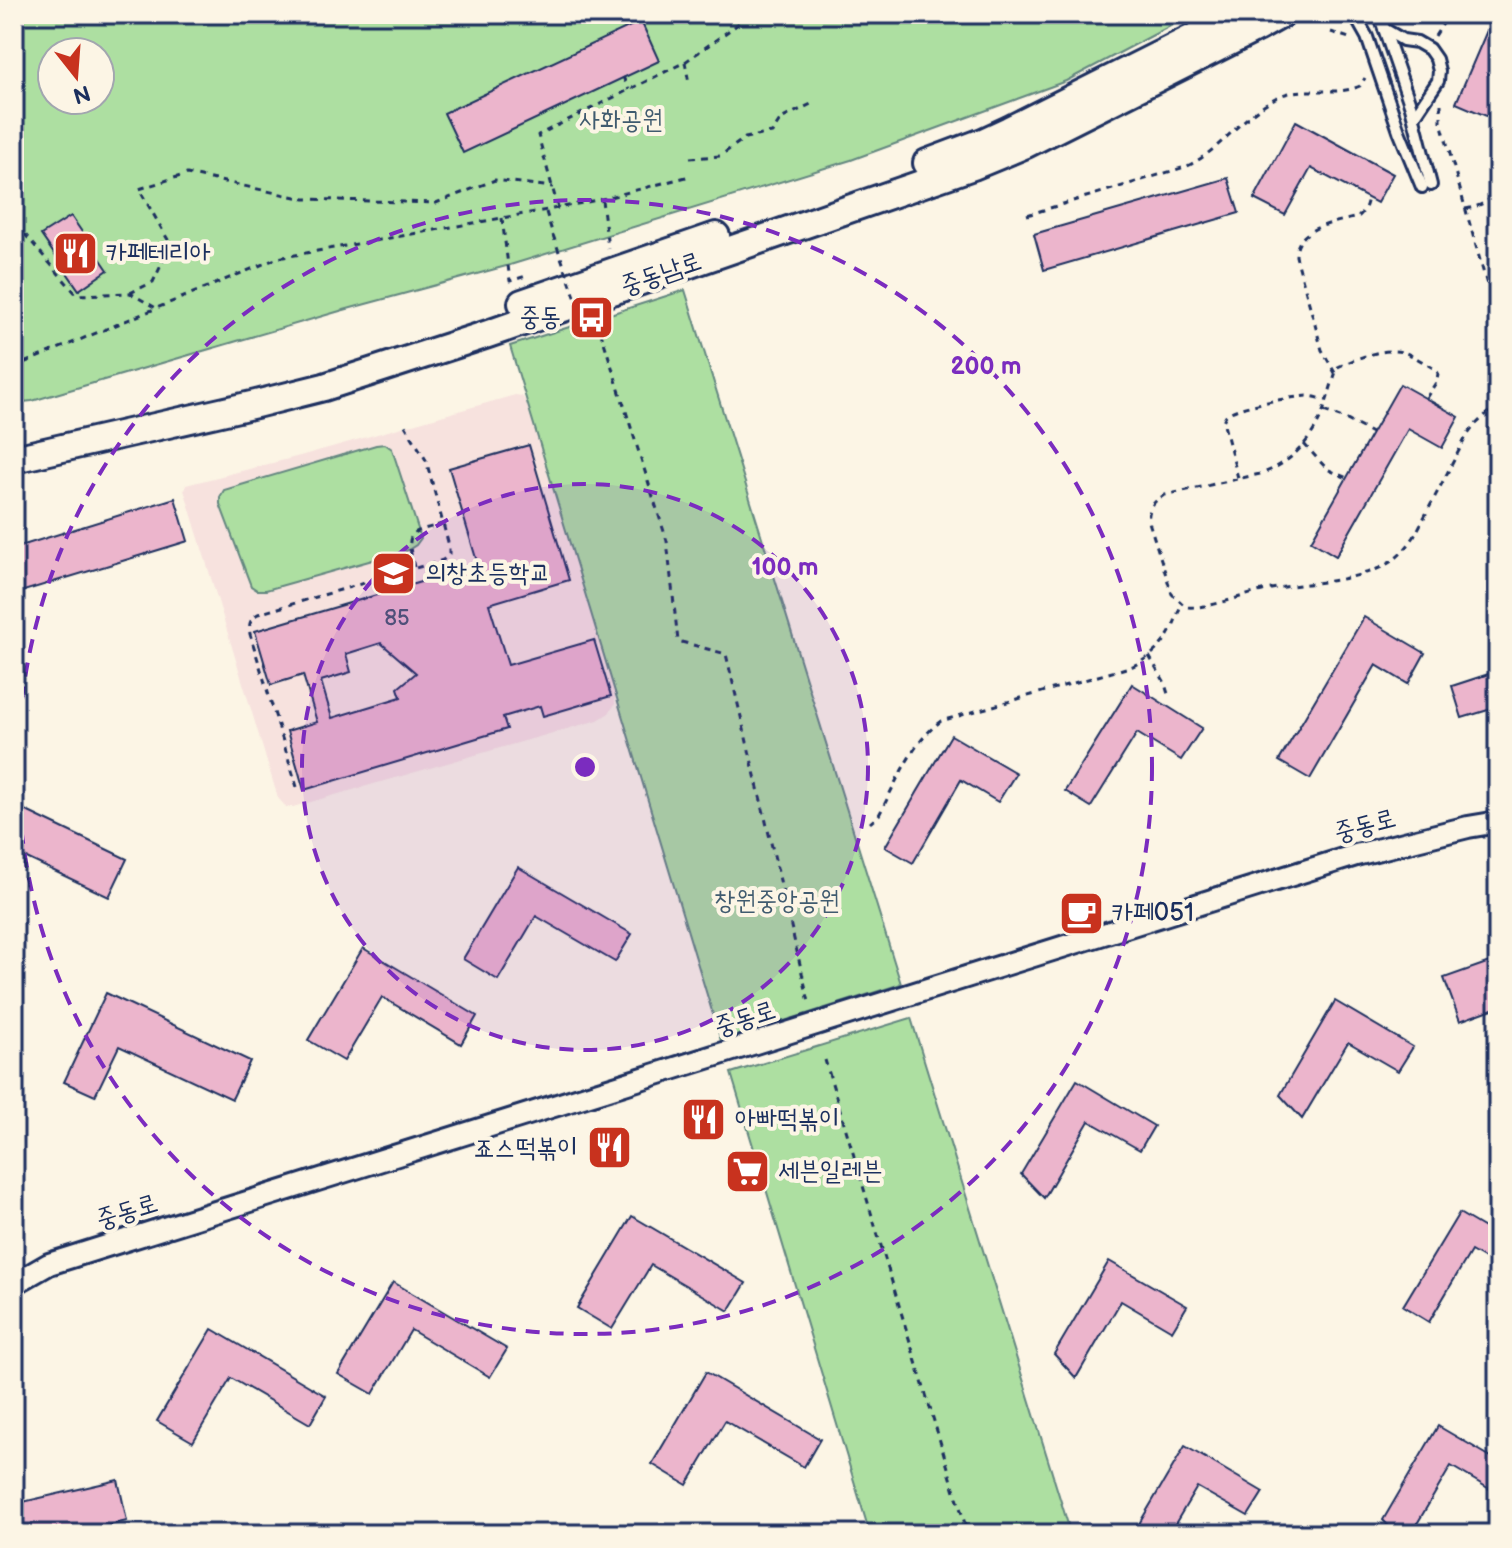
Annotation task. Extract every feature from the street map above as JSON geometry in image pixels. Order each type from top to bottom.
[{"type":"street","name":"중동남로","points":[[14,441],[239,391],[360,358],[926,163],[996,136],[1241,14]]},
{"type":"street","name":"중동남로","points":[[14,459],[256,404],[350,379],[973,166],[1041,137],[1282,14]]},
{"type":"street","name":"중동로","points":[[14,1284],[64,1259],[1341,859],[1498,822]]},
{"type":"lane","points":[[1354,14],[1367,37],[1399,131],[1427,186],[1414,117],[1379,14]]},
{"type":"lane","points":[[1384,29],[1403,40],[1417,42],[1429,49],[1436,59],[1438,81],[1414,117]]},
{"type":"path","points":[[558,208],[538,135],[685,62],[752,14]]},
{"type":"path","points":[[1398,14],[1406,25]]},
{"type":"path","points":[[1435,36],[1449,14]]},
{"type":"path","points":[[1331,32],[1347,37],[1354,44]]},
{"type":"path","points":[[1429,32],[1442,42]]},
{"type":"path","points":[[685,62],[689,83]]},
{"type":"path","points":[[1027,215],[1185,167],[1208,155],[1253,114],[1279,97],[1298,92],[1357,88],[1364,81],[1365,70]]},
{"type":"path","points":[[623,77],[629,90]]},
{"type":"path","points":[[690,158],[720,156],[745,138],[772,133],[781,119],[815,102]]},
{"type":"path","points":[[1441,102],[1441,122],[1498,324]]},
{"type":"path","points":[[14,224],[77,295],[130,293],[153,282],[171,245],[139,189],[187,174],[305,199],[436,203],[495,180],[553,187]]},
{"type":"path","points":[[14,367],[278,258],[558,208],[690,176]]},
{"type":"path","points":[[1465,209],[1487,203],[1498,189]]},
{"type":"path","points":[[1335,373],[1322,350],[1296,248],[1298,241],[1311,231],[1358,217],[1365,210],[1368,198]]},
{"type":"path","points":[[602,199],[608,250]]},
{"type":"path","points":[[546,210],[582,316]]},
{"type":"path","points":[[502,218],[510,281]]},
{"type":"path","points":[[14,235],[23,232]]},
{"type":"path","points":[[130,293],[156,308]]},
{"type":"path","points":[[597,320],[667,541],[678,641],[726,654],[809,1002]]},
{"type":"path","points":[[1426,398],[1437,381],[1438,373],[1405,353],[1386,351],[1353,360],[1338,367],[1324,411],[1312,434],[1286,461],[1273,470],[1158,498],[1148,515],[1149,522],[1172,594],[1186,607],[1201,606],[1257,592],[1357,575],[1394,561],[1414,537],[1466,437],[1498,403]]},
{"type":"path","points":[[1238,478],[1223,421],[1225,417],[1234,410],[1299,397],[1327,400]]},
{"type":"path","points":[[1324,411],[1372,433]]},
{"type":"path","points":[[297,787],[249,625],[258,614],[443,560],[449,554],[426,460],[403,422]]},
{"type":"path","points":[[1304,444],[1327,469],[1347,478]]},
{"type":"path","points":[[414,568],[409,546],[411,535],[443,524]]},
{"type":"path","points":[[870,823],[879,815],[915,749],[941,721],[1133,666],[1165,641],[1181,604]]},
{"type":"path","points":[[1149,656],[1168,694]]},
{"type":"path","points":[[825,1060],[968,1534]]},
{"type":"shaded area","name":"의창초등학교","points":[[515,395],[522,396],[527,403],[615,692],[615,704],[609,713],[598,720],[286,807],[278,798],[184,490],[186,485]]},
{"type":"green space","name":"사화공원","points":[[14,14],[1193,14],[1066,81],[851,160],[510,265],[32,401],[14,403]]},
{"type":"green space","name":"창원중앙공원","points":[[685,290],[901,984],[721,1041],[510,346]]},
{"type":"green space","points":[[385,444],[392,449],[421,538],[416,545],[408,550],[266,590],[251,586],[220,504],[224,490]]},
{"type":"green space","points":[[911,1018],[1071,1534],[870,1534],[731,1073]]},
{"type":"building","points":[[1494,14],[1498,14],[1498,101],[1491,118],[1456,103]]},
{"type":"building","points":[[641,21],[659,61],[463,153],[444,113]]},
{"type":"building","points":[[1296,121],[1393,174],[1377,203],[1311,168],[1285,215],[1254,199]]},
{"type":"building","points":[[1228,178],[1239,213],[1044,270],[1034,234]]},
{"type":"building","name":"카페테리아","points":[[71,216],[108,270],[79,290],[41,235]]},
{"type":"building","points":[[1400,384],[1459,417],[1442,448],[1408,429],[1336,556],[1311,541]]},
{"type":"building","points":[[529,445],[569,580],[489,604],[508,665],[594,640],[611,696],[543,716],[540,706],[503,717],[507,729],[304,790],[287,731],[317,722],[303,675],[271,685],[255,631],[478,565],[449,468]],"holes":[[[381,643],[416,673],[398,688],[401,697],[332,718],[321,681],[351,672],[346,654]]]},
{"type":"building","points":[[175,498],[188,541],[14,594],[14,548]]},
{"type":"building","points":[[1364,617],[1425,653],[1408,684],[1376,665],[1310,779],[1279,761]]},
{"type":"building","points":[[1498,671],[1498,707],[1462,718],[1452,686]]},
{"type":"building","points":[[1132,684],[1202,728],[1181,760],[1137,733],[1091,807],[1065,791]]},
{"type":"building","points":[[951,735],[1016,773],[998,802],[961,780],[913,863],[885,847]]},
{"type":"building","points":[[14,805],[127,859],[109,897],[14,852]]},
{"type":"building","points":[[518,867],[632,934],[615,962],[536,916],[498,980],[463,959]]},
{"type":"building","points":[[363,948],[477,1016],[461,1044],[382,997],[344,1061],[308,1040]]},
{"type":"building","points":[[1498,959],[1498,1007],[1460,1021],[1444,978]]},
{"type":"building","points":[[106,993],[250,1061],[232,1099],[119,1046],[95,1096],[64,1082]]},
{"type":"building","points":[[1335,1001],[1413,1047],[1398,1071],[1348,1042],[1302,1119],[1280,1095]]},
{"type":"building","points":[[1077,1080],[1154,1126],[1140,1150],[1089,1121],[1044,1198],[1021,1174]]},
{"type":"building","points":[[1459,1213],[1498,1236],[1498,1267],[1471,1251],[1429,1322],[1403,1306]]},
{"type":"building","points":[[632,1216],[746,1283],[729,1311],[651,1265],[612,1329],[577,1308]]},
{"type":"building","points":[[1109,1261],[1187,1306],[1172,1331],[1121,1301],[1076,1378],[1054,1354]]},
{"type":"building","points":[[393,1282],[507,1349],[490,1377],[411,1330],[373,1394],[338,1374]]},
{"type":"building","points":[[212,1329],[326,1396],[310,1424],[231,1378],[193,1442],[157,1421]]},
{"type":"building","points":[[706,1372],[820,1439],[804,1467],[725,1421],[687,1485],[652,1464]]},
{"type":"building","points":[[1438,1426],[1498,1461],[1498,1494],[1451,1466],[1411,1534],[1396,1534],[1383,1520]]},
{"type":"building","points":[[1185,1446],[1263,1492],[1248,1516],[1197,1487],[1169,1534],[1133,1534]]},
{"type":"building","points":[[118,1480],[127,1521],[71,1534],[14,1534],[14,1504]]},
{"type":"place","name":"카페테리아","points":[[75,253]]},
{"type":"place","name":"중동","points":[[592,317]]},
{"type":"place","name":"의창초등학교","points":[[394,573]]},
{"type":"place","name":"카페051","points":[[1081,913]]},
{"type":"place","name":"아빠떡볶이","points":[[704,1119]]},
{"type":"place","name":"죠스떡볶이","points":[[609,1148]]},
{"type":"place","name":"세븐일레븐","points":[[747,1171]]}]
